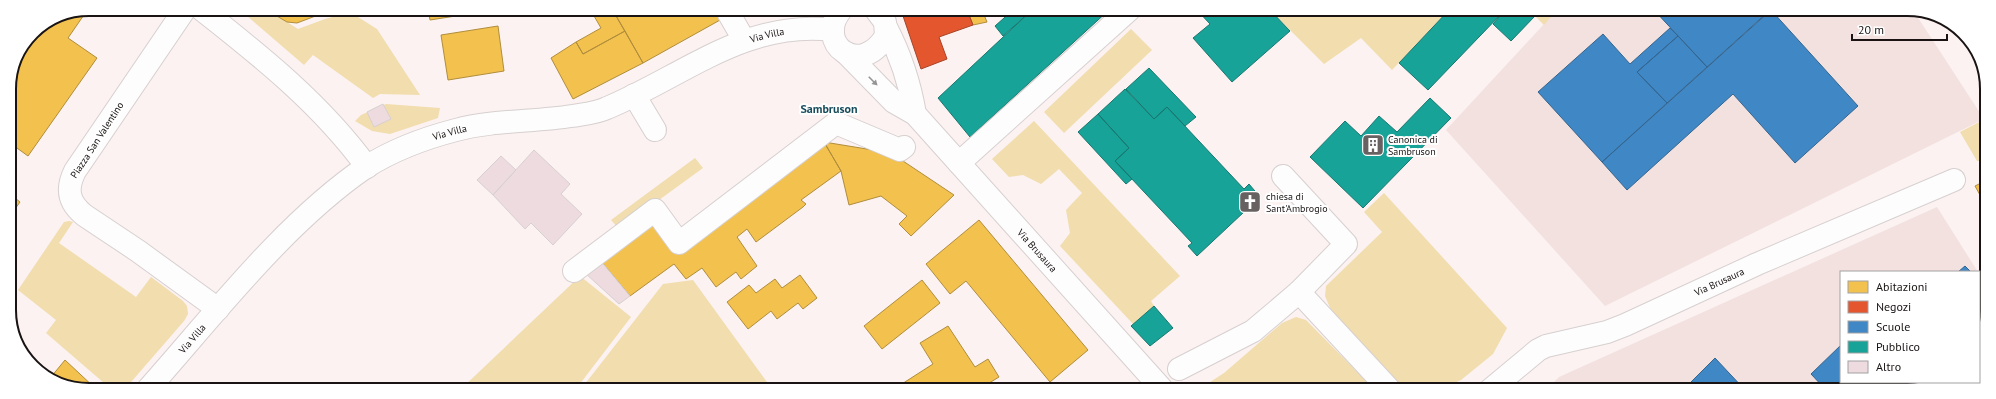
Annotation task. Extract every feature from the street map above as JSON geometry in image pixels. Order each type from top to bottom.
[{"type":"street","name":"Piazza San Valentino","points":[[179,16],[75,171],[71,180],[69,195],[76,209],[138,251],[218,309]]},
{"type":"street","points":[[209,16],[293,85],[358,154],[367,166]]},
{"type":"street","points":[[731,16],[744,40]]},
{"type":"street","points":[[833,30],[836,16]]},
{"type":"street","points":[[959,163],[1122,16]]},
{"type":"street","points":[[846,53],[856,56],[867,55],[876,50],[886,36],[881,18]]},
{"type":"street","points":[[881,18],[895,44],[911,91],[915,114]]},
{"type":"street","name":"Via Villa","points":[[153,383],[275,246],[334,191],[367,166],[405,148],[457,130],[586,114],[606,109],[744,40],[776,31],[798,28],[833,30]]},
{"type":"street","name":"Via Brusaura","points":[[833,30],[833,38],[838,47],[846,53],[894,102],[915,114],[1158,383]]},
{"type":"street","points":[[634,95],[655,130]]},
{"type":"street","points":[[574,271],[655,210],[679,243],[836,123],[900,150],[904,146]]},
{"type":"street","points":[[1179,369],[1253,331],[1303,296],[1346,244],[1283,176]]},
{"type":"street","name":"Via Brusaura","points":[[1498,383],[1538,350],[1546,346],[1606,332],[1625,325],[1757,264],[1954,180]]},
{"type":"street","points":[[1303,296],[1383,383]]},
{"type":"shaded area","points":[[247,16],[277,16],[298,29],[336,16],[356,16],[377,29],[420,95],[380,94],[373,98],[313,55],[304,65]]},
{"type":"shaded area","points":[[1276,16],[1443,16],[1392,70],[1361,38],[1324,64]]},
{"type":"shaded area","points":[[1535,16],[1552,16],[1544,25]]},
{"type":"shaded area","points":[[1551,16],[1918,17],[1980,113],[1980,121],[1605,306],[1446,130]]},
{"type":"shaded area","points":[[1131,29],[1152,50],[1064,133],[1044,112]]},
{"type":"shaded area","points":[[386,104],[440,108],[438,118],[390,134],[372,131],[355,121],[361,115]]},
{"type":"shaded area","points":[[1034,121],[1180,276],[1151,301],[1154,306],[1134,325],[1060,246],[1070,233],[1066,210],[1082,193],[1059,169],[1041,184],[1023,175],[1009,177],[992,159]]},
{"type":"shaded area","points":[[1980,122],[1980,161],[1977,161],[1960,132]]},
{"type":"shaded area","points":[[695,158],[703,168],[619,229],[611,220]]},
{"type":"shaded area","points":[[1384,193],[1507,328],[1493,354],[1461,380],[1454,383],[1398,383],[1331,310],[1325,296],[1326,286],[1382,232],[1364,212]]},
{"type":"shaded area","points":[[1937,207],[1977,271],[1840,271],[1840,383],[1553,383],[1559,377]]},
{"type":"shaded area","points":[[64,222],[73,222],[59,243],[136,297],[151,277],[183,301],[187,306],[188,314],[184,321],[130,383],[104,383],[46,333],[56,320],[18,290]]},
{"type":"shaded area","points":[[580,276],[631,317],[581,383],[467,383]]},
{"type":"shaded area","points":[[693,280],[768,383],[586,383],[663,284]]},
{"type":"shaded area","points":[[1296,317],[1306,320],[1368,383],[1209,383],[1224,373],[1282,323]]},
{"type":"building: Abitazioni","points":[[83,16],[68,38],[97,58],[28,156],[16,147],[16,89],[17,75],[22,61],[28,49],[37,37],[49,28],[66,20]]},
{"type":"building: Abitazioni","points":[[277,16],[316,16],[297,23],[287,22]]},
{"type":"building: Abitazioni","points":[[429,16],[456,16],[430,20]]},
{"type":"building: Abitazioni","points":[[594,16],[616,16],[625,31],[583,54],[576,42],[601,28]]},
{"type":"building: Abitazioni","points":[[616,16],[727,16],[643,63]]},
{"type":"building: Abitazioni","points":[[969,16],[984,16],[987,22],[973,25]]},
{"type":"building: Abitazioni","points":[[498,26],[504,71],[448,80],[441,35]]},
{"type":"building: Abitazioni","points":[[625,31],[643,63],[573,99],[551,58],[576,42],[583,54]]},
{"type":"building: Abitazioni","points":[[824,142],[879,151],[900,159],[954,195],[911,236],[899,224],[907,216],[881,196],[849,205],[841,171]]},
{"type":"building: Abitazioni","points":[[824,142],[841,171],[801,200],[806,204],[803,207],[756,242],[747,229],[737,237],[757,266],[741,279],[736,272],[716,287],[702,268],[686,279],[674,264],[630,296],[600,260],[651,224],[675,253]]},
{"type":"building: Abitazioni","points":[[1980,184],[1980,195],[1975,186]]},
{"type":"building: Abitazioni","points":[[16,199],[20,202],[16,208]]},
{"type":"building: Abitazioni","points":[[979,220],[1088,350],[1050,382],[966,281],[950,294],[926,264]]},
{"type":"building: Abitazioni","points":[[800,275],[817,298],[803,309],[798,303],[777,319],[771,311],[748,329],[727,302],[749,285],[756,293],[775,279],[782,288]]},
{"type":"building: Abitazioni","points":[[922,280],[940,303],[882,349],[864,326]]},
{"type":"building: Abitazioni","points":[[948,326],[975,367],[988,359],[999,377],[989,383],[903,383],[933,364],[920,343]]},
{"type":"building: Abitazioni","points":[[65,360],[90,383],[70,380],[54,373]]},
{"type":"building: Negozi","points":[[903,16],[969,16],[973,25],[939,37],[947,59],[921,69]]},
{"type":"building: Scuole","points":[[1660,16],[1763,16],[1707,67]]},
{"type":"building: Scuole","points":[[1764,16],[1776,16],[1858,106],[1795,163],[1733,94],[1627,190],[1602,162]]},
{"type":"building: Scuole","points":[[1670,28],[1678,36],[1637,72],[1667,103],[1602,162],[1538,92],[1603,34],[1630,64]]},
{"type":"building: Scuole","points":[[1678,36],[1707,67],[1667,103],[1637,72]]},
{"type":"building: Scuole","points":[[1965,266],[1970,271],[1959,271]]},
{"type":"building: Scuole","points":[[1840,346],[1840,383],[1819,383],[1811,374]]},
{"type":"building: Scuole","points":[[1715,358],[1738,383],[1690,383]]},
{"type":"building: Pubblico","points":[[1006,16],[1025,16],[1003,36],[995,26]]},
{"type":"building: Pubblico","points":[[1026,16],[1102,16],[970,137],[938,98]]},
{"type":"building: Pubblico","points":[[1203,16],[1276,16],[1290,31],[1232,82],[1193,38],[1210,24]]},
{"type":"building: Pubblico","points":[[1443,16],[1499,16],[1428,90],[1399,63]]},
{"type":"building: Pubblico","points":[[1500,16],[1535,16],[1511,41],[1493,24]]},
{"type":"building: Pubblico","points":[[1149,68],[1196,117],[1185,126],[1167,107],[1154,119],[1126,89]]},
{"type":"building: Pubblico","points":[[1125,89],[1154,119],[1167,107],[1244,189],[1249,184],[1260,197],[1197,256],[1188,246],[1192,243],[1115,161],[1129,148],[1098,114]]},
{"type":"building: Pubblico","name":"Canonica di Sambruson","points":[[1430,98],[1451,118],[1363,208],[1310,157],[1345,121],[1361,136],[1379,116],[1397,132]]},
{"type":"building: Pubblico","points":[[1098,114],[1129,148],[1115,161],[1132,179],[1126,184],[1078,132]]},
{"type":"building: Pubblico","points":[[1154,306],[1173,328],[1150,346],[1131,326]]},
{"type":"building: Altro","points":[[383,104],[391,119],[374,127],[367,112]]},
{"type":"building: Altro","points":[[534,150],[570,184],[561,194],[582,214],[553,245],[531,223],[525,229],[493,195]]},
{"type":"building: Altro","points":[[501,156],[516,170],[493,195],[477,180]]},
{"type":"building: Altro","points":[[600,260],[630,296],[619,304],[585,273]]},
{"type":"place","name":"Canonica di Sambruson","points":[[1373,145]]},
{"type":"place","name":"chiesa di Sant'Ambrogio","points":[[1250,202]]},
{"type":"district","name":"Sambruson","points":[[829,108]]}]
